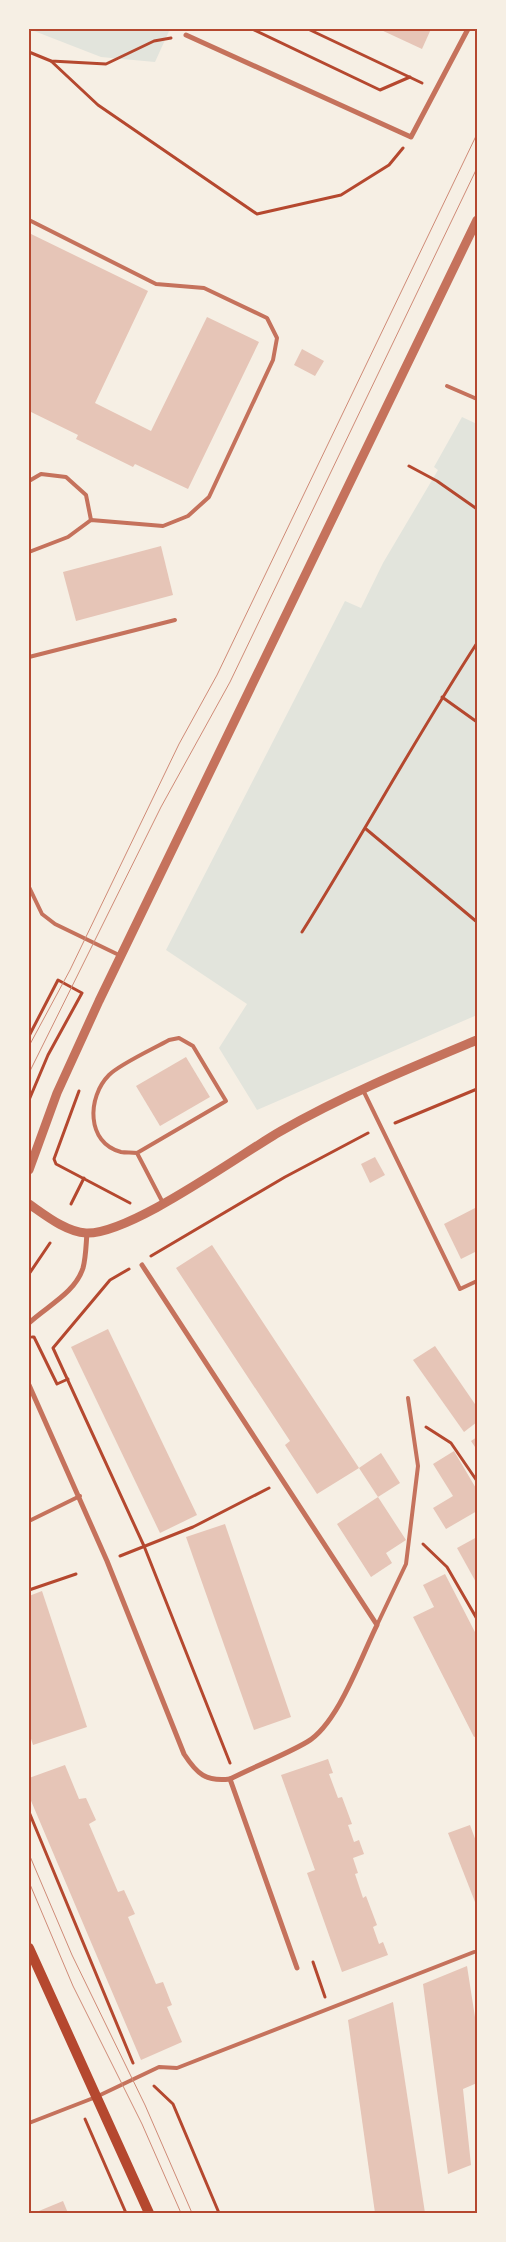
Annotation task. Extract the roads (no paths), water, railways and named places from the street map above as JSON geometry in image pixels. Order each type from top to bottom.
[{"type":"main road","points":[[29,1948],[149,2213]]},
{"type":"street","points":[[186,35],[412,137],[468,29]]},
{"type":"street","points":[[29,1170],[57,1093],[121,956],[477,220]]},
{"type":"street","points":[[29,1204],[70,1228],[87,1233],[112,1228],[163,1203],[280,1131],[362,1088],[477,1040]]},
{"type":"street","points":[[29,1323],[68,1291],[79,1276],[84,1260],[87,1233]]},
{"type":"street","points":[[29,1385],[80,1496],[184,1754],[193,1768],[203,1776],[215,1780],[230,1778],[308,1742],[324,1727],[336,1710],[377,1625],[142,1264]]},
{"type":"street","points":[[230,1778],[297,1968]]},
{"type":"lane","points":[[29,220],[156,284],[204,288],[267,318],[277,338],[272,360],[208,497],[188,516],[163,526],[91,520],[68,537],[29,552]]},
{"type":"lane","points":[[447,386],[477,399]]},
{"type":"lane","points":[[29,481],[41,474],[66,477],[86,494],[91,520]]},
{"type":"lane","points":[[29,658],[175,620]]},
{"type":"lane","points":[[29,887],[42,914],[77,935],[121,956]]},
{"type":"lane","points":[[180,1038],[193,1046],[226,1101],[137,1153],[120,1152],[105,1142],[96,1129],[92,1112],[95,1099],[109,1075],[169,1040],[180,1038]]},
{"type":"lane","points":[[362,1088],[460,1289],[477,1281]]},
{"type":"lane","points":[[137,1153],[163,1203]]},
{"type":"lane","points":[[377,1625],[406,1564],[418,1466],[408,1398]]},
{"type":"lane","points":[[29,1521],[80,1496]]},
{"type":"lane","points":[[29,2123],[96,2097],[159,2067],[177,2068],[474,1952]]},
{"type":"tram line","points":[[29,1046],[70,970],[179,744],[217,675],[477,134]]},
{"type":"tram line","points":[[29,1073],[161,807],[230,682],[477,168]]},
{"type":"tram line","points":[[29,1854],[72,1955],[145,2105],[192,2213]]},
{"type":"tram line","points":[[29,1882],[73,1986],[142,2124],[181,2213]]}]
